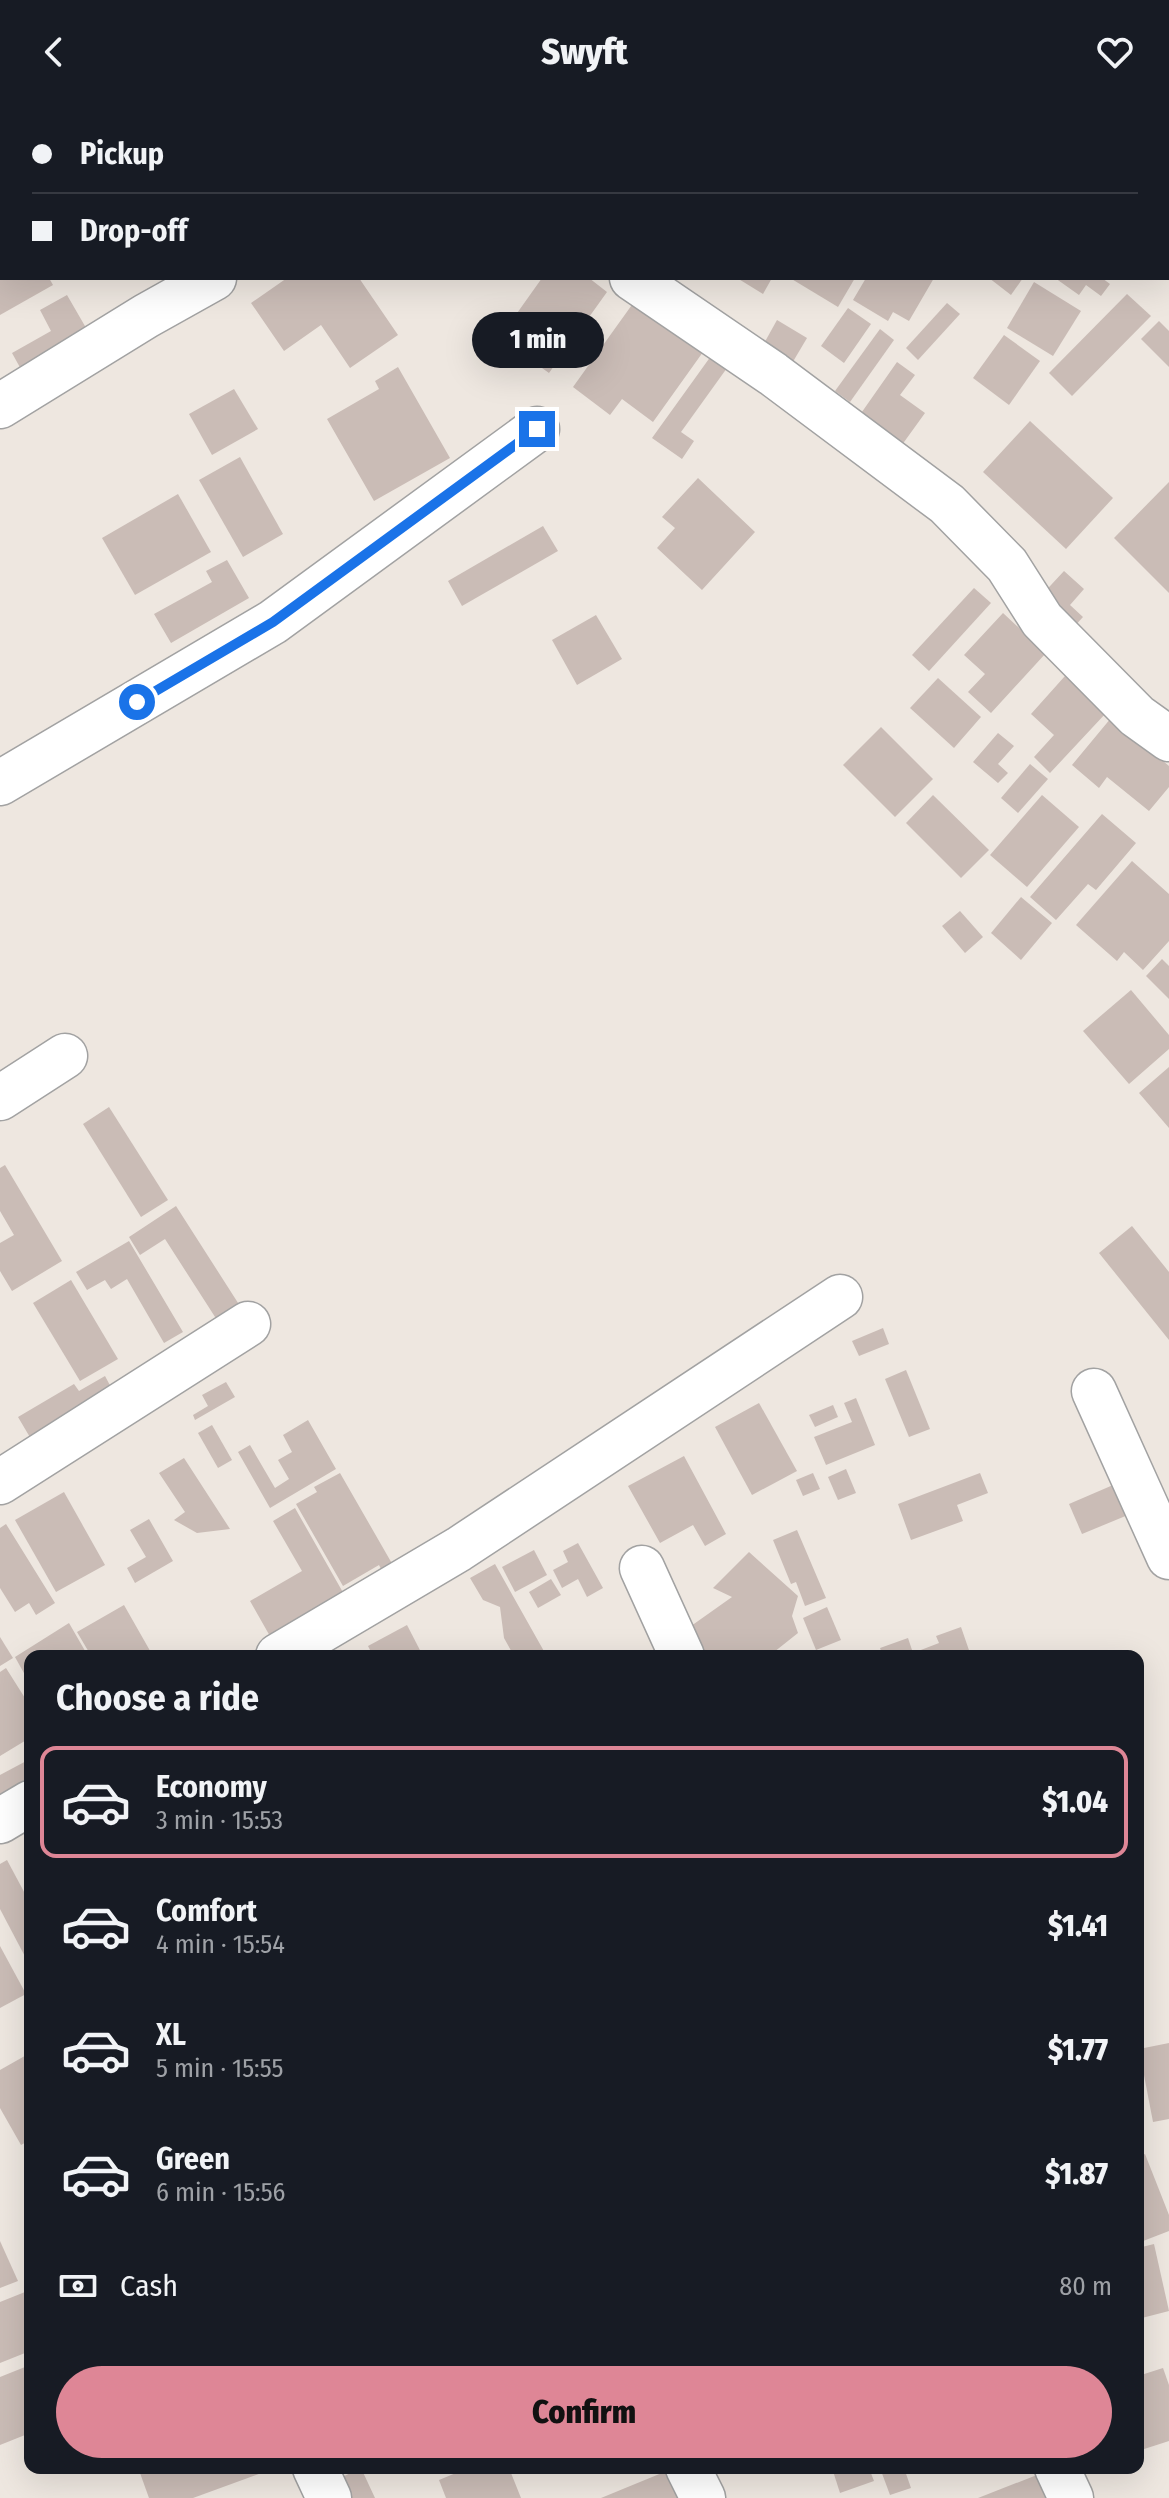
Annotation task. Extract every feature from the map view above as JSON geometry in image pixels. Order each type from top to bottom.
[{"type":"street","points":[[0,406],[210,280]]},
{"type":"street","points":[[635,280],[773,374],[947,504],[1007,565],[1042,620],[1137,716],[1169,739]]},
{"type":"street","points":[[0,783],[273,622],[537,429]]},
{"type":"street","points":[[0,1098],[65,1056]]},
{"type":"street","points":[[288,1650],[459,1549],[840,1297]]},
{"type":"street","points":[[0,1482],[248,1324]]},
{"type":"street","points":[[1094,1391],[1169,1557]]},
{"type":"street","points":[[642,1568],[679,1650]]},
{"type":"street","points":[[0,1821],[24,1807]]},
{"type":"street","points":[[318,2474],[329,2498]]},
{"type":"street","points":[[691,2474],[703,2498]]},
{"type":"street","points":[[1060,2474],[1071,2498]]},
{"type":"building","points":[[0,280],[50,280],[53,285],[0,315]]},
{"type":"building","points":[[284,280],[360,280],[398,335],[350,368],[321,325],[284,351],[251,303]]},
{"type":"building","points":[[541,280],[592,280],[607,292],[549,373],[507,343],[523,322],[515,316]]},
{"type":"building","points":[[740,280],[771,280],[763,294]]},
{"type":"building","points":[[793,280],[854,280],[838,307]]},
{"type":"building","points":[[865,280],[933,280],[909,321],[893,312],[888,321],[853,300]]},
{"type":"building","points":[[992,280],[1022,280],[1011,295]]},
{"type":"building","points":[[1058,280],[1105,280],[1110,284],[1101,296],[1086,285],[1079,295]]},
{"type":"building","points":[[1034,282],[1081,311],[1053,356],[1007,328]]},
{"type":"building","points":[[1127,294],[1151,316],[1072,396],[1049,373]]},
{"type":"building","points":[[67,295],[89,333],[22,371],[12,353],[51,331],[40,310]]},
{"type":"building","points":[[634,302],[703,352],[653,422],[622,399],[610,415],[573,387]]},
{"type":"building","points":[[947,303],[960,314],[918,360],[906,348]]},
{"type":"building","points":[[848,308],[871,324],[844,363],[821,346]]},
{"type":"building","points":[[777,320],[807,338],[791,365],[762,347]]},
{"type":"building","points":[[1159,321],[1169,331],[1169,367],[1141,339]]},
{"type":"building","points":[[880,329],[894,340],[850,402],[835,391]]},
{"type":"building","points":[[1004,335],[1040,361],[1009,405],[973,378]]},
{"type":"building","points":[[711,356],[727,368],[681,432],[694,441],[682,459],[652,438]]},
{"type":"building","points":[[897,362],[915,375],[900,395],[925,413],[899,449],[857,419]]},
{"type":"building","points":[[398,367],[450,458],[374,501],[327,419],[379,389],[375,381]]},
{"type":"building","points":[[234,389],[258,429],[212,455],[189,414]]},
{"type":"building","points":[[1030,421],[1113,498],[1066,549],[983,472]]},
{"type":"building","points":[[240,457],[283,534],[243,557],[199,480]]},
{"type":"building","points":[[698,478],[755,532],[702,590],[657,548],[675,528],[662,517]]},
{"type":"building","points":[[1169,482],[1169,593],[1114,538]]},
{"type":"building","points":[[178,494],[211,552],[135,595],[102,538]]},
{"type":"building","points":[[543,526],[558,551],[462,606],[448,581]]},
{"type":"building","points":[[227,560],[249,598],[171,643],[154,614],[212,582],[206,571]]},
{"type":"building","points":[[1064,571],[1084,589],[1070,605],[1083,617],[1071,630],[1038,599]]},
{"type":"building","points":[[974,588],[991,603],[929,671],[912,655]]},
{"type":"building","points":[[1003,613],[1046,653],[991,713],[968,692],[985,674],[964,655]]},
{"type":"building","points":[[596,615],[622,659],[577,685],[552,640]]},
{"type":"building","points":[[1065,676],[1106,713],[1050,773],[1034,757],[1054,735],[1031,714]]},
{"type":"building","points":[[938,678],[981,717],[954,748],[910,708]]},
{"type":"building","points":[[1111,718],[1169,766],[1169,787],[1149,811],[1107,777],[1099,788],[1072,765]]},
{"type":"building","points":[[881,727],[933,779],[895,817],[843,765]]},
{"type":"building","points":[[998,733],[1014,746],[998,764],[1008,773],[998,783],[973,762]]},
{"type":"building","points":[[1030,764],[1048,779],[1018,813],[1001,798]]},
{"type":"building","points":[[933,795],[989,850],[961,878],[906,823]]},
{"type":"building","points":[[1042,795],[1079,827],[1027,887],[990,855]]},
{"type":"building","points":[[1102,814],[1136,843],[1096,890],[1088,884],[1056,920],[1030,897]]},
{"type":"building","points":[[1132,861],[1169,894],[1169,941],[1143,970],[1124,952],[1117,961],[1076,925]]},
{"type":"building","points":[[1021,897],[1052,923],[1021,960],[991,933]]},
{"type":"building","points":[[960,911],[983,937],[965,953],[942,926]]},
{"type":"building","points":[[1162,959],[1169,966],[1169,999],[1146,976]]},
{"type":"building","points":[[1131,990],[1169,1035],[1169,1049],[1129,1084],[1083,1031]]},
{"type":"building","points":[[1169,1067],[1169,1128],[1139,1093]]},
{"type":"building","points":[[109,1107],[168,1200],[141,1217],[83,1124]]},
{"type":"building","points":[[5,1165],[62,1261],[12,1291],[0,1271],[0,1243],[14,1235],[0,1211],[0,1168]]},
{"type":"building","points":[[176,1206],[240,1306],[217,1320],[165,1239],[140,1255],[129,1237]]},
{"type":"building","points":[[1132,1226],[1169,1272],[1169,1340],[1099,1253]]},
{"type":"building","points":[[129,1241],[183,1332],[164,1343],[127,1279],[111,1289],[105,1280],[87,1290],[76,1272]]},
{"type":"building","points":[[71,1280],[118,1359],[80,1381],[33,1303]]},
{"type":"building","points":[[883,1328],[889,1344],[859,1356],[852,1341]]},
{"type":"building","points":[[906,1370],[930,1429],[909,1437],[885,1379]]},
{"type":"building","points":[[105,1376],[113,1391],[31,1439],[18,1417],[74,1384],[79,1391]]},
{"type":"building","points":[[226,1382],[235,1397],[195,1420],[193,1415],[208,1406],[202,1395]]},
{"type":"building","points":[[856,1398],[875,1445],[826,1465],[814,1437],[852,1422],[844,1403]]},
{"type":"building","points":[[759,1403],[797,1471],[752,1495],[715,1427]]},
{"type":"building","points":[[833,1405],[838,1417],[815,1427],[809,1415]]},
{"type":"building","points":[[308,1420],[336,1469],[270,1508],[238,1452],[250,1445],[275,1488],[289,1479],[278,1460],[292,1452],[283,1435]]},
{"type":"building","points":[[212,1425],[232,1460],[218,1468],[198,1433]]},
{"type":"building","points":[[684,1456],[726,1534],[705,1546],[693,1525],[660,1543],[628,1486]]},
{"type":"building","points":[[184,1458],[230,1529],[197,1533],[174,1520],[185,1512],[159,1473]]},
{"type":"building","points":[[846,1469],[856,1493],[838,1500],[828,1477]]},
{"type":"building","points":[[340,1473],[394,1567],[383,1573],[379,1565],[343,1586],[296,1504],[317,1492],[314,1487]]},
{"type":"building","points":[[813,1473],[820,1489],[803,1496],[796,1480]]},
{"type":"building","points":[[980,1473],[988,1493],[957,1505],[963,1521],[911,1540],[898,1504]]},
{"type":"building","points":[[1127,1479],[1140,1510],[1082,1534],[1069,1504]]},
{"type":"building","points":[[64,1492],[105,1565],[56,1592],[15,1520]]},
{"type":"building","points":[[295,1508],[349,1603],[275,1645],[250,1601],[302,1571],[273,1521]]},
{"type":"building","points":[[149,1519],[173,1561],[135,1583],[127,1568],[146,1557],[130,1530]]},
{"type":"building","points":[[6,1524],[55,1603],[36,1615],[29,1603],[15,1612],[0,1588],[0,1528]]},
{"type":"building","points":[[797,1530],[826,1598],[805,1606],[796,1582],[791,1584],[773,1540]]},
{"type":"building","points":[[578,1543],[603,1588],[587,1597],[578,1579],[562,1588],[553,1570],[568,1562],[563,1551]]},
{"type":"building","points":[[534,1550],[547,1575],[515,1592],[502,1567]]},
{"type":"building","points":[[749,1552],[798,1596],[792,1616],[798,1633],[777,1650],[704,1650],[684,1631],[732,1597],[713,1588]]},
{"type":"building","points":[[495,1564],[543,1650],[511,1650],[504,1638],[500,1607],[483,1600],[470,1578]]},
{"type":"building","points":[[551,1579],[561,1595],[538,1608],[529,1592]]},
{"type":"building","points":[[124,1605],[150,1650],[88,1650],[77,1632]]},
{"type":"building","points":[[827,1607],[841,1640],[816,1650],[803,1618]]},
{"type":"building","points":[[69,1623],[85,1650],[26,1650]]},
{"type":"building","points":[[407,1625],[420,1650],[370,1650],[368,1646]]},
{"type":"building","points":[[961,1627],[969,1650],[921,1650],[939,1643],[936,1636]]},
{"type":"building","points":[[0,1637],[13,1658],[0,1666]]},
{"type":"building","points":[[908,1638],[912,1650],[881,1650],[880,1648]]},
{"type":"building","points":[[24,1651],[24,1673],[15,1657]]},
{"type":"building","points":[[6,1668],[24,1696],[24,1741],[0,1756],[0,1672]]},
{"type":"building","points":[[24,1762],[24,1794],[0,1806],[0,1775]]},
{"type":"building","points":[[7,1860],[24,1892],[24,1955],[0,1909],[0,1864]]},
{"type":"building","points":[[0,1946],[24,1995],[0,2008]]},
{"type":"building","points":[[1169,2043],[1169,2119],[1153,2122],[1144,2075],[1144,2048]]},
{"type":"building","points":[[24,2056],[24,2143],[21,2145],[0,2108],[0,2070]]},
{"type":"building","points":[[1144,2154],[1169,2215],[1169,2231],[1144,2241]]},
{"type":"building","points":[[0,2241],[18,2281],[0,2288]]},
{"type":"building","points":[[1154,2244],[1169,2311],[1144,2317],[1144,2246]]},
{"type":"building","points":[[24,2292],[24,2353],[0,2363],[0,2302]]},
{"type":"building","points":[[24,2367],[24,2435],[0,2445],[0,2377]]},
{"type":"building","points":[[1163,2368],[1169,2385],[1169,2441],[1144,2449],[1144,2374]]},
{"type":"building","points":[[140,2474],[259,2474],[193,2498],[149,2498]]},
{"type":"building","points":[[348,2474],[364,2474],[375,2498],[347,2498],[338,2479]]},
{"type":"building","points":[[454,2474],[511,2474],[521,2498],[446,2498],[439,2480]]},
{"type":"building","points":[[659,2474],[677,2474],[687,2498],[601,2498]]},
{"type":"building","points":[[834,2474],[871,2474],[874,2481],[840,2493]]},
{"type":"building","points":[[882,2474],[906,2474],[911,2488],[890,2495]]},
{"type":"building","points":[[1039,2474],[1048,2474],[1058,2498],[978,2498]]},
{"type":"route","points":[[137,702],[273,622],[537,429]]}]
